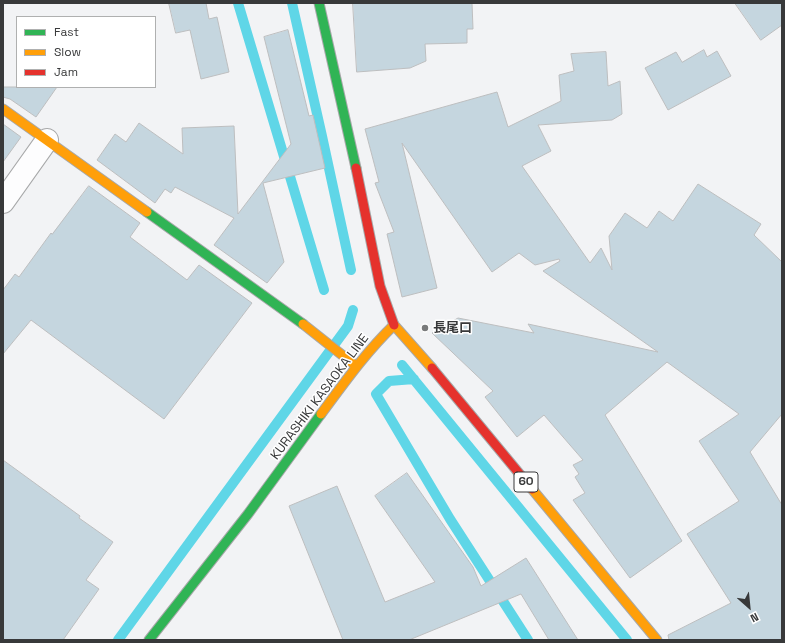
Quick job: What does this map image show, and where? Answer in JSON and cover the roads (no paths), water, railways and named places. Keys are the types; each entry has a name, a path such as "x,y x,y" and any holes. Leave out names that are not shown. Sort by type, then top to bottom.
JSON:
{"main road":[{"path":"318,3 363,198 380,286 394,325"},
{"path":"3,109 328,342 356,366"},
{"name":"KURASHIKI KASAOKA LINE","path":"149,640 248,514 356,366 375,343 394,325"},
{"name":"60","path":"394,325 436,373 657,640"}],"street":[{"path":"3,202 47,140"}],"waterway":[{"path":"238,3 324,290"},
{"path":"292,3 351,270"},
{"path":"118,640 348,326 353,310"},
{"path":"402,365 627,640"},
{"path":"414,379 389,381 376,394 450,519 528,640"}],"place":[{"name":"長尾口","path":"425,328"}]}
